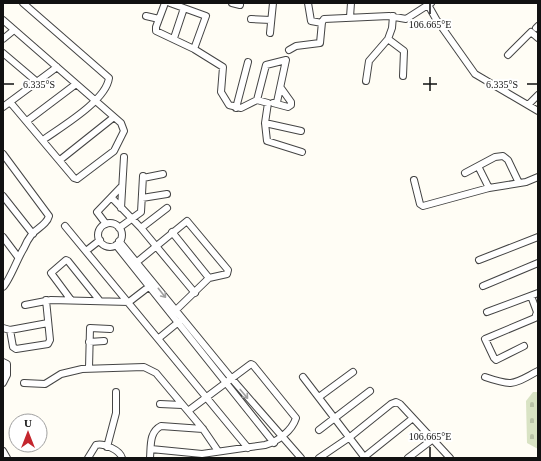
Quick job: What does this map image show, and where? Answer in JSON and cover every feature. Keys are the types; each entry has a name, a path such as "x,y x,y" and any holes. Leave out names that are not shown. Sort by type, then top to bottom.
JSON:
{"street":[{"path":"23,3 108,78 104,89 96,101 43,140"},
{"path":"165,3 156,31 174,38 194,49 223,68 222,93 228,106 241,108 257,100 268,103 277,102 288,106 291,105 291,102 281,88"},
{"path":"170,3 206,16 194,49"},
{"path":"232,3 240,5"},
{"path":"270,33 273,3"},
{"path":"308,3 311,21 322,23"},
{"path":"350,17 351,3"},
{"path":"289,50 296,46 320,43 322,23 328,18 393,16 402,20 429,4 475,74 538,111"},
{"path":"174,38 184,8"},
{"path":"146,16 159,19"},
{"path":"366,81 369,61 388,39 392,28 393,16"},
{"path":"251,19 271,20"},
{"path":"3,20 114,117 121,124 124,131 114,151 77,179 74,178 10,102"},
{"path":"3,39 14,30"},
{"path":"508,55 531,32 538,38"},
{"path":"388,39 404,51 403,76"},
{"path":"3,53 36,81"},
{"path":"257,100 266,65 286,60 277,102"},
{"path":"236,108 248,62"},
{"path":"3,107 36,81 57,67"},
{"path":"27,121 76,84"},
{"path":"528,105 538,95"},
{"path":"268,103 265,123 267,141 302,152"},
{"path":"60,160 114,117"},
{"path":"265,123 301,131"},
{"path":"3,154 49,216 45,223 33,234 18,257 4,284"},
{"path":"465,173 495,157 503,156 508,160 520,183"},
{"path":"121,208 121,187 124,157"},
{"path":"478,166 489,188"},
{"path":"119,228 141,212 143,177 163,174"},
{"path":"414,180 420,204 423,206 489,188 520,183 538,177"},
{"path":"106,224 97,213 121,187"},
{"path":"142,198 167,194"},
{"path":"3,196 33,234"},
{"path":"112,198 141,228 195,293"},
{"path":"141,228 167,208"},
{"path":"137,262 184,222 188,221 229,271 227,274 209,278 176,310"},
{"path":"106,224 114,224 119,228 121,236 118,243 106,246 100,240 98,233 100,228 106,224"},
{"path":"65,226 208,397 248,448"},
{"path":"172,232 209,278"},
{"path":"3,237 18,257"},
{"path":"479,260 538,237"},
{"path":"86,251 100,240"},
{"path":"118,243 137,262 151,285 176,310 181,321"},
{"path":"118,243 229,381 274,443"},
{"path":"71,300 52,273 66,260 100,301"},
{"path":"483,286 538,263"},
{"path":"25,305 46,300 129,302 151,285"},
{"path":"487,312 538,293"},
{"path":"524,346 496,360 485,339 535,318 537,312 531,296"},
{"path":"10,330 13,347 16,350 47,344 50,340 46,300"},
{"path":"159,338 181,321"},
{"path":"3,328 10,330 48,323"},
{"path":"89,368 90,328 110,329"},
{"path":"89,342 104,341"},
{"path":"3,362 7,364 8,369 3,383"},
{"path":"151,449 202,456 218,451 248,448 274,443 281,438 295,421 295,416 253,365 248,365 188,411"},
{"path":"24,383 45,384 61,374 89,368 144,367 156,373 203,429 218,451"},
{"path":"485,377 502,383 516,383 538,371"},
{"path":"319,397 353,372"},
{"path":"303,377 350,437 364,458 413,418"},
{"path":"229,381 301,458"},
{"path":"318,430 370,391"},
{"path":"107,447 116,413 116,392"},
{"path":"319,458 350,437 394,402 400,404 450,458"},
{"path":"160,404 182,405"},
{"path":"150,458 154,430 161,426 203,429"},
{"path":"408,458 433,439"},
{"path":"88,458 96,445 102,444 120,453 122,458"},
{"path":"3,451 6,458"}],"green space":[{"path":"533,392 538,392 538,449 527,443 526,401"}]}
